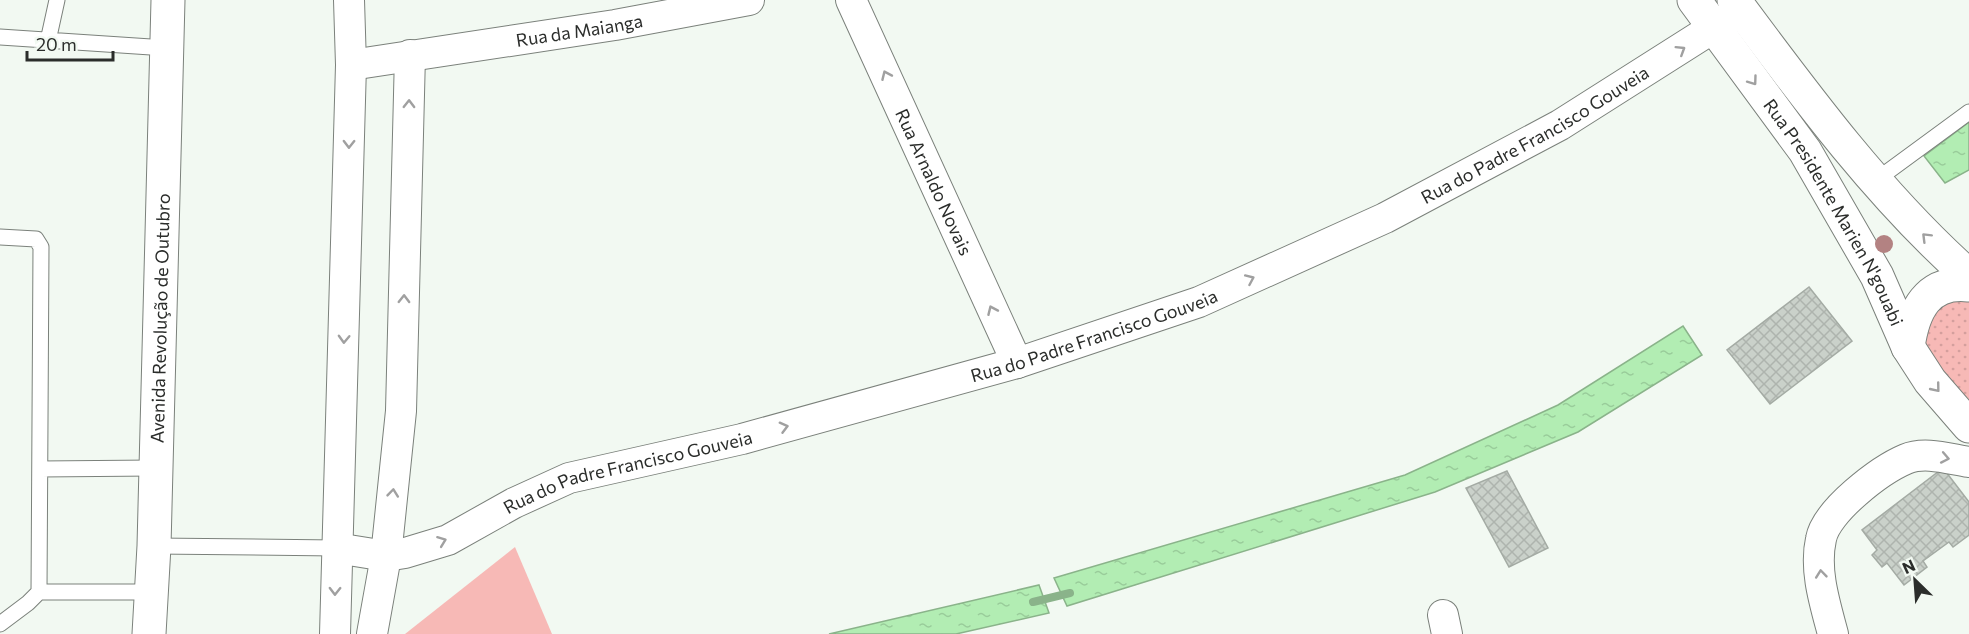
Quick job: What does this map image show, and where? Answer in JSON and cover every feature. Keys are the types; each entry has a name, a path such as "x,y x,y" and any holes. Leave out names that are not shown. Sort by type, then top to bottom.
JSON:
{"street":[{"name":"Avenida Revolução de Outubro","path":"149,634 154,546 154,468 168,0"},
{"path":"335,634 351,65 349,0"},
{"name":"Rua da Maianga","path":"410,54 613,12 749,0"},
{"name":"Rua Arnaldo Novais","path":"851,0 1017,363"},
{"name":"Rua Presidente Marien N'gouabi","path":"1694,0 1805,151 1877,276 1908,347 1930,381 1969,426"},
{"name":"Rua do Padre Francisco Gouveia","path":"336,548 386,556 448,540 514,503 569,478 742,439 1017,363 1199,302 1385,218 1560,124 1715,29 1743,3"},
{"name":"Rua Presidente Marien N'gouabi","path":"1743,3 1875,181 1925,237 1969,276"},
{"path":"351,65 410,54 401,411 386,556 372,634"},
{"path":"1908,347 1912,319 1929,295 1954,283 1969,285"},
{"path":"1833,634 1819,572 1821,537 1838,510 1858,490 1907,458 1932,455 1969,462"}],"lane":[{"path":"48,41 57,0"},
{"path":"0,37 166,48"},
{"path":"1875,181 1969,112"},
{"path":"0,237 36,239 41,247 39,592"},
{"path":"40,469 154,468"},
{"path":"154,546 336,548"},
{"path":"0,624 39,592 150,592"}],"shaded area":[{"path":"1958,297 1969,302 1969,417 1936,370 1924,344 1922,331 1923,317"},
{"path":"515,547 552,634 405,634"}],"water":[{"path":"1969,122 1969,170 1945,183 1924,156"},
{"path":"1683,326 1702,355 1578,432 1435,492 1067,606 1054,578 1405,475 1558,405"},
{"path":"1039,585 1049,613 956,634 829,634"}],"building":[{"path":"1809,287 1852,341 1770,404 1727,350"},
{"path":"1943,468 1969,502 1969,535 1953,547 1949,542 1923,561 1927,567 1904,585 1887,563 1882,567 1872,555 1877,550 1862,530"},
{"path":"1507,471 1548,548 1509,567 1466,488"}],"waterway":[{"path":"1033,602 1070,593"}]}
